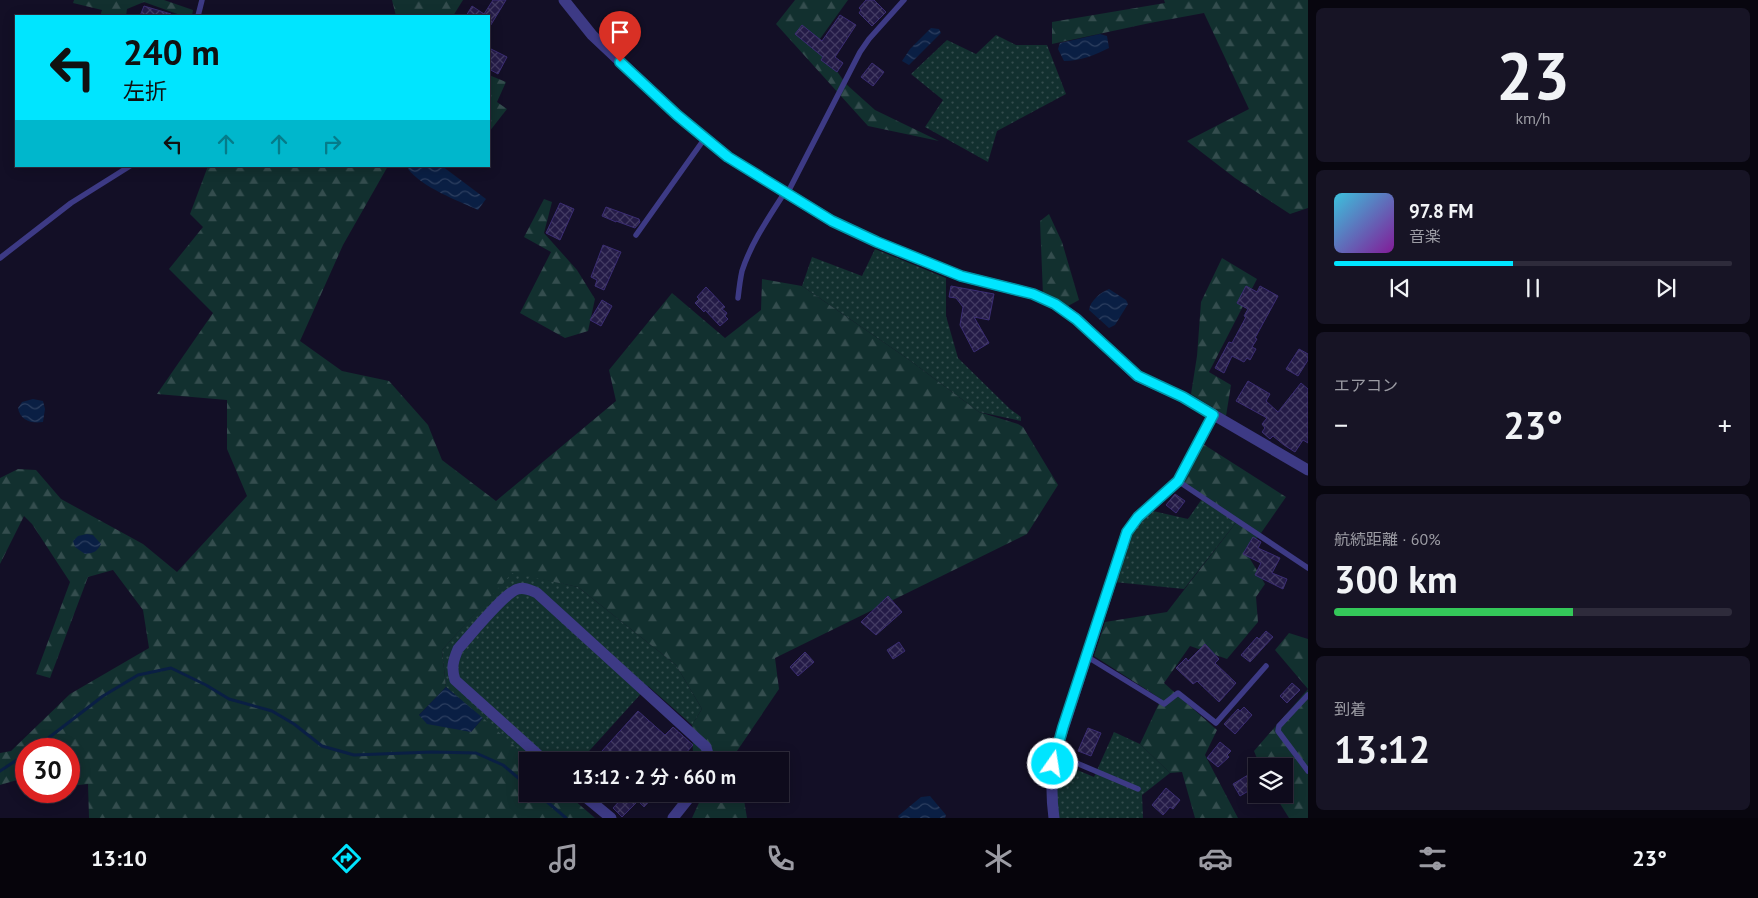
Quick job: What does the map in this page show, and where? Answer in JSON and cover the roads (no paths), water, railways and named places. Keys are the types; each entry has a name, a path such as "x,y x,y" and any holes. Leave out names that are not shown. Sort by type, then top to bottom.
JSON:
{"street":[{"path":"564,0 592,35 677,115 728,157 832,221 877,242 961,276 1033,294 1055,304 1076,319 1138,376 1183,397 1308,470"},
{"path":"1054,818 1051,774 1055,754 1127,532 1138,517 1178,481 1213,415"},
{"path":"535,752 455,680 452,670 458,649 507,596 517,589 526,588 537,593 706,747 707,752"},
{"path":"592,802 611,818"},
{"path":"673,818 686,802"}],"lane":[{"path":"198,15 202,0"},
{"path":"738,298 742,271 748,257 767,221 786,193 860,52 869,39 904,0"},
{"path":"636,235 705,138"},
{"path":"0,258 71,203 128,167"},
{"path":"1178,481 1308,568"},
{"path":"1086,656 1164,704 1178,693 1216,723 1266,666"},
{"path":"1308,695 1279,726 1278,731 1308,771"},
{"path":"1055,754 1138,789"}],"water":[{"path":"931,28 939,29 941,33 909,65 902,61 910,49"},
{"path":"1100,34 1107,36 1109,48 1087,57 1064,61 1058,49 1060,43"},
{"path":"409,167 443,167 486,199 478,210 431,188 414,176 408,169"},
{"path":"1109,289 1126,300 1128,304 1115,325 1109,328 1089,310 1091,303 1096,297"},
{"path":"33,399 43,401 45,409 43,422 27,420 19,412 18,408 22,402"},
{"path":"93,535 101,544 94,552 85,554 75,547 73,541 78,536"},
{"path":"446,687 483,718 471,732 427,724 419,715"},
{"path":"930,796 946,815 945,818 899,818 898,816 921,797"}],"waterway":[{"path":"48,738 103,696 138,675 171,668 206,685 229,699 272,711 294,724 322,746 354,755 432,752 476,753 503,765 519,778"},
{"path":"0,771 15,761"},
{"path":"547,802 566,818"}]}
